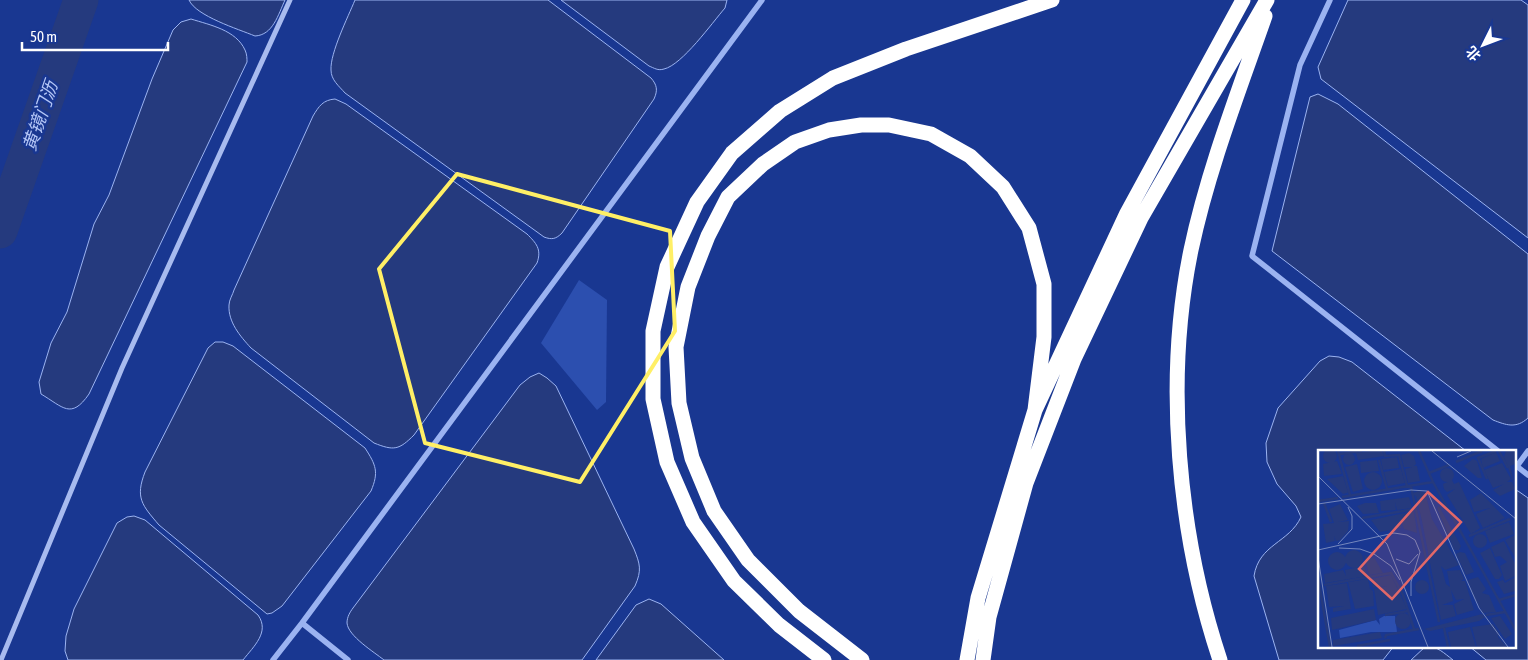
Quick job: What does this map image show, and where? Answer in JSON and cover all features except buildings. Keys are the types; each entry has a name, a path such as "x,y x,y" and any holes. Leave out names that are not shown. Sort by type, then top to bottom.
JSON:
{"highway":[{"path":"824,660 779,625 734,581 693,522 667,462 654,398 653,331 667,267 697,202 732,153 780,111 842,74 906,48 1052,0"},
{"path":"967,660 978,598 1036,410 1243,0"},
{"path":"983,660 990,617 1026,483 1074,359 1134,216 1267,0"},
{"path":"1220,660 1211,634 1187,527 1178,432 1179,338 1191,251 1216,155 1271,0"},
{"path":"862,660 799,611 748,560 714,511 692,458 680,403 676,346 688,287 708,236 728,197 763,164 795,142 829,130 862,125 889,125 931,134 970,156 1003,187 1029,228 1044,284 1044,337 1036,410"}],"street":[{"path":"1,660 122,368 290,0"}],"highlighted area":[{"path":"457,174 670,231 675,331 580,482 425,443 379,269"}],"shaded area":[{"path":"189,0 285,0 271,28 261,35 255,36 208,17 193,6"},
{"path":"355,0 548,0 651,78 655,83 655,96 562,233 552,239 547,238 345,93 336,83 332,77 331,70 333,54"},
{"path":"561,0 727,0 725,8 688,52 671,66 660,70 649,66"},
{"path":"1348,0 1521,0 1528,5 1528,238 1321,79 1318,67"},
{"path":"191,19 229,33 241,43 247,55 247,62 89,394 77,407 66,409 41,394 39,382 51,343 67,312 94,224 109,195 152,79 173,30 181,22"},
{"path":"1318,94 1338,104 1528,254 1528,418 1524,421 1511,425 1493,420 1272,251 1310,97"},
{"path":"335,99 346,104 527,234 535,243 539,254 537,263 414,435 396,448 374,443 251,348 243,339 230,317 229,303 234,290 313,116 322,104"},
{"path":"579,280 607,300 606,402 597,410 541,343"},
{"path":"215,342 223,342 233,346 365,448 372,459 375,469 376,474 371,491 282,606 272,613 267,614 159,525 142,501 141,488 145,472 208,348"},
{"path":"1329,356 1339,357 1352,362 1465,450 1318,450 1318,648 1392,648 1383,660 1279,660 1254,576 1257,565 1262,557 1296,526 1301,517 1296,506 1277,484 1267,462 1266,443 1278,408 1320,361"},
{"path":"539,373 556,386 634,549 639,567 639,576 635,586 582,660 384,660 362,643 348,628 347,623 350,613 520,385"},
{"path":"1516,490 1528,498 1528,660 1486,660 1471,648 1516,648"},
{"path":"134,516 145,520 258,615 262,627 259,639 243,660 68,660 65,651 66,636 74,609 117,523 127,517"},
{"path":"649,599 661,604 724,660 596,660 636,605"},
{"path":"1424,648 1435,648 1453,660 1411,660"}],"waterway":[{"name":"黄镜门沥","path":"0,231 81,0"},
{"path":"273,660 762,0"},
{"path":"1330,0 1300,65 1252,256 1497,450"},
{"path":"1517,466 1528,451"},
{"path":"1516,466 1528,475"},
{"path":"302,623 348,660"}]}
